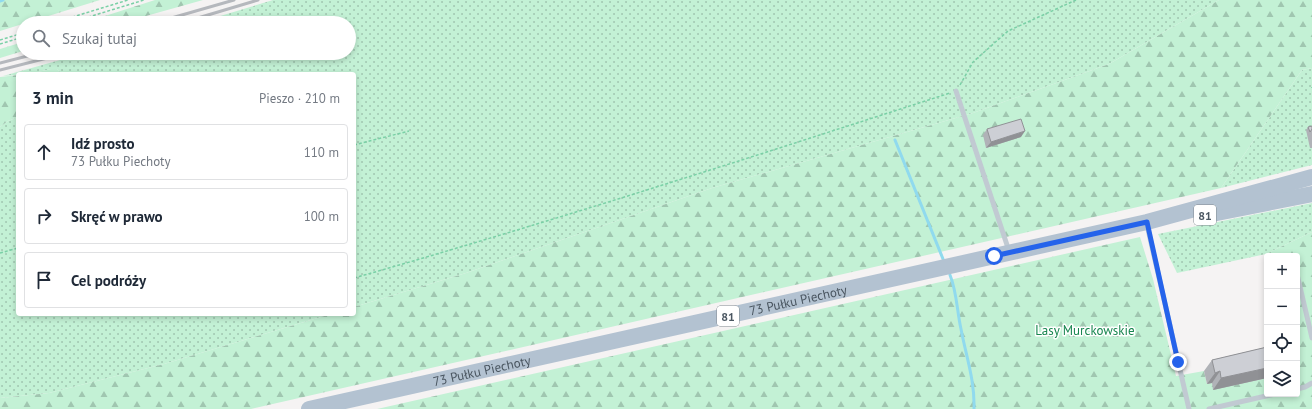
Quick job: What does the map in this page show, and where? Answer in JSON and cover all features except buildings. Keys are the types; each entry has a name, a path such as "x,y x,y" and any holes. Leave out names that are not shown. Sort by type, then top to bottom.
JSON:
{"main road":[{"name":"73 Pułku Piechoty","path":"309,409 1147,222 1312,177"},
{"name":"73 Pułku Piechoty","path":"1147,222 1210,214 1312,194"}],"lane":[{"path":"956,91 1010,253"},
{"path":"1147,222 1189,409"},
{"path":"1300,287 1312,338"},
{"path":"1300,388 1312,383"},
{"path":"1209,409 1264,396"}],"path":[{"path":"76,16 128,0"},
{"path":"92,16 144,0"},
{"path":"356,277 438,254 719,168 956,91 973,62 1008,31 1076,0"},
{"path":"0,40 16,34"},
{"path":"0,44 16,39"},
{"path":"356,144 409,131"},
{"path":"0,252 16,248"}],"green space":[{"path":"0,0 100,0 48,16 16,16 16,26 0,31"},
{"path":"155,0 203,0 146,16 105,16"},
{"path":"273,0 1219,0 1109,64 973,113 712,188 466,273 356,306 356,72 61,72 57,69 51,69 38,72 17,72 60,60 356,60 356,16 220,16"},
{"path":"1219,0 1312,0 1312,68 1302,70 1221,188 251,409 0,409 0,398 49,393 164,364 324,316 356,316 356,306 466,273 712,188 973,113 1109,64"},
{"path":"16,44 16,53 0,58 0,49"},
{"path":"1312,68 1312,165 1221,188 1302,70"},
{"path":"57,69 61,72 38,72"},
{"path":"16,72 16,75 3,76"},
{"path":"16,75 16,118 8,121 0,127 0,77"},
{"path":"16,118 16,316 324,316 164,364 49,393 0,398 0,127 8,121"},
{"path":"1312,203 1312,232 1268,253 1264,253 1264,254 1177,273 1158,234"},
{"name":"Lasy Murckowskie","path":"1312,232 1312,409 377,409 1140,237 1153,279 1176,376 1204,371 1207,384 1212,383 1214,389 1264,379 1264,397 1300,397 1300,253 1268,253"}],"waterway":[{"path":"895,140 943,259"},
{"path":"950,275 954,288 972,379 974,409"}],"railway":[{"path":"178,16 234,0"},
{"path":"204,16 258,0"},
{"path":"0,63 16,59"},
{"path":"0,70 39,60"}],"route":[{"path":"994,256 1147,222 1178,362"}]}
